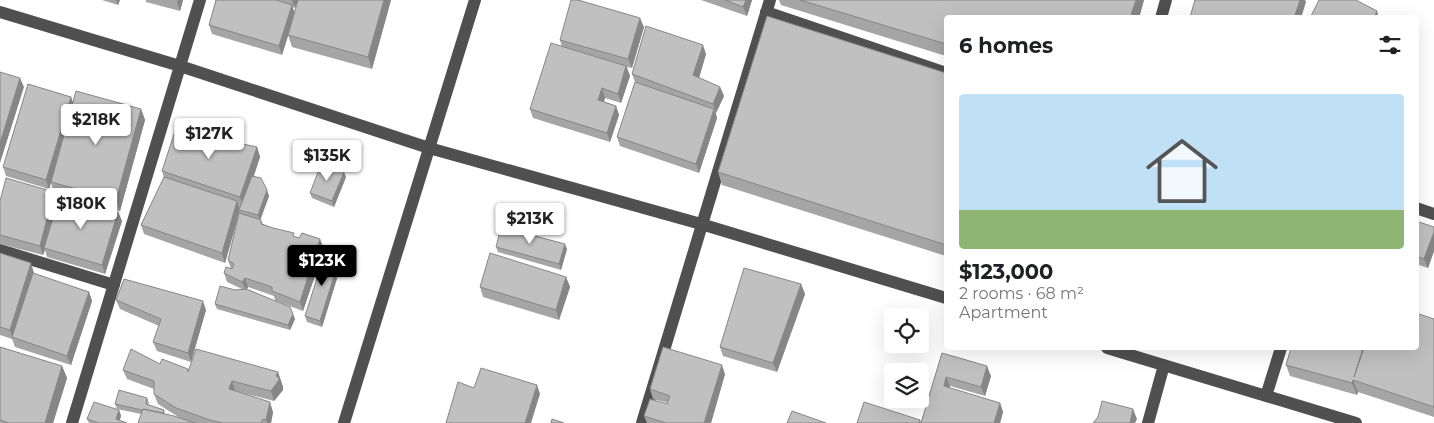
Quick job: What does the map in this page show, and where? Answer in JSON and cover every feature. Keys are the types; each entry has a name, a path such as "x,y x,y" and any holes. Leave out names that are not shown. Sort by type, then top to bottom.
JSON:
{"street":[{"path":"72,423 200,0"},
{"path":"344,423 475,0"},
{"path":"1162,15 1166,0"},
{"path":"642,423 768,6 944,72"},
{"path":"0,12 180,66 429,148 701,224 944,297"},
{"path":"1419,209 1434,214"},
{"path":"0,250 114,285"},
{"path":"1114,350 1356,423"},
{"path":"1266,396 1280,350"},
{"path":"1148,423 1164,365"}],"building":[{"path":"216,0 276,0 292,5 279,46 209,25"},
{"path":"298,0 384,0 368,57 288,35"},
{"path":"571,0 578,0 640,18 628,59 560,40"},
{"path":"725,0 746,0 743,7"},
{"path":"800,0 1136,0 1131,15 944,15 944,43"},
{"path":"1195,0 1300,0 1295,15 1191,15"},
{"path":"1319,0 1356,0 1377,11 1375,15 1312,15"},
{"path":"767,16 944,72 944,244 718,172"},
{"path":"646,26 703,45 693,75 720,87 713,104 632,74"},
{"path":"551,43 626,66 618,94 602,88 598,100 616,106 607,133 530,109"},
{"path":"0,72 20,78 0,143"},
{"path":"635,82 714,109 696,164 617,137"},
{"path":"28,84 71,97 46,180 3,167"},
{"path":"76,91 141,109 116,200 51,182"},
{"path":"178,122 220,137 218,144 236,148 238,143 257,147 240,197 162,171"},
{"path":"322,162 344,172 332,201 310,193"},
{"path":"252,176 261,178 267,190 258,215 239,210"},
{"path":"164,177 237,201 222,253 141,225"},
{"path":"6,178 54,192 40,246 0,235 0,201"},
{"path":"60,194 118,212 102,265 44,248"},
{"path":"239,213 261,220 261,224 294,233 293,236 299,238 302,233 320,239 300,302 272,291 272,287 245,278 242,282 224,273 226,267 232,269 234,264 228,260"},
{"path":"1419,222 1434,227 1424,259 1419,257"},
{"path":"501,227 565,244 559,264 496,247"},
{"path":"0,253 31,263 10,330 0,327"},
{"path":"325,253 340,257 320,321 305,316"},
{"path":"490,253 566,277 556,310 480,287"},
{"path":"744,268 801,284 773,363 720,347"},
{"path":"33,273 89,292 67,356 12,337"},
{"path":"124,279 203,301 188,353 153,342 161,319 116,300"},
{"path":"220,286 235,290 246,289 290,307 293,314 288,325 215,304"},
{"path":"1419,314 1434,319 1434,407 1353,380 1352,383 1286,365 1290,350 1362,350 1354,377 1363,350 1419,350"},
{"path":"0,347 62,366 45,423 9,423 0,420"},
{"path":"663,347 722,365 704,423 666,423 644,416 650,399 667,404 670,396 650,389"},
{"path":"131,349 160,364 162,359 188,369 188,372 196,349 278,372 276,376 279,380 271,391 232,381 229,389 270,402 266,420 263,419 261,423 223,423 176,408 154,394 154,381 123,370"},
{"path":"942,353 987,366 981,387 946,377 944,386 1000,403 994,423 921,423 926,408 929,408 929,396"},
{"path":"481,368 537,385 525,423 446,423 458,382 474,388"},
{"path":"119,390 147,398 146,404 164,410 163,413 115,404"},
{"path":"1102,401 1133,409 1130,423 1093,423 1098,417"},
{"path":"94,402 119,410 116,419 127,423 99,423 87,419"},
{"path":"864,402 920,420 919,423 857,423"},
{"path":"143,409 174,416 195,423 138,423"},
{"path":"792,411 826,423 787,423"},
{"path":"552,419 564,423 551,423"}]}
